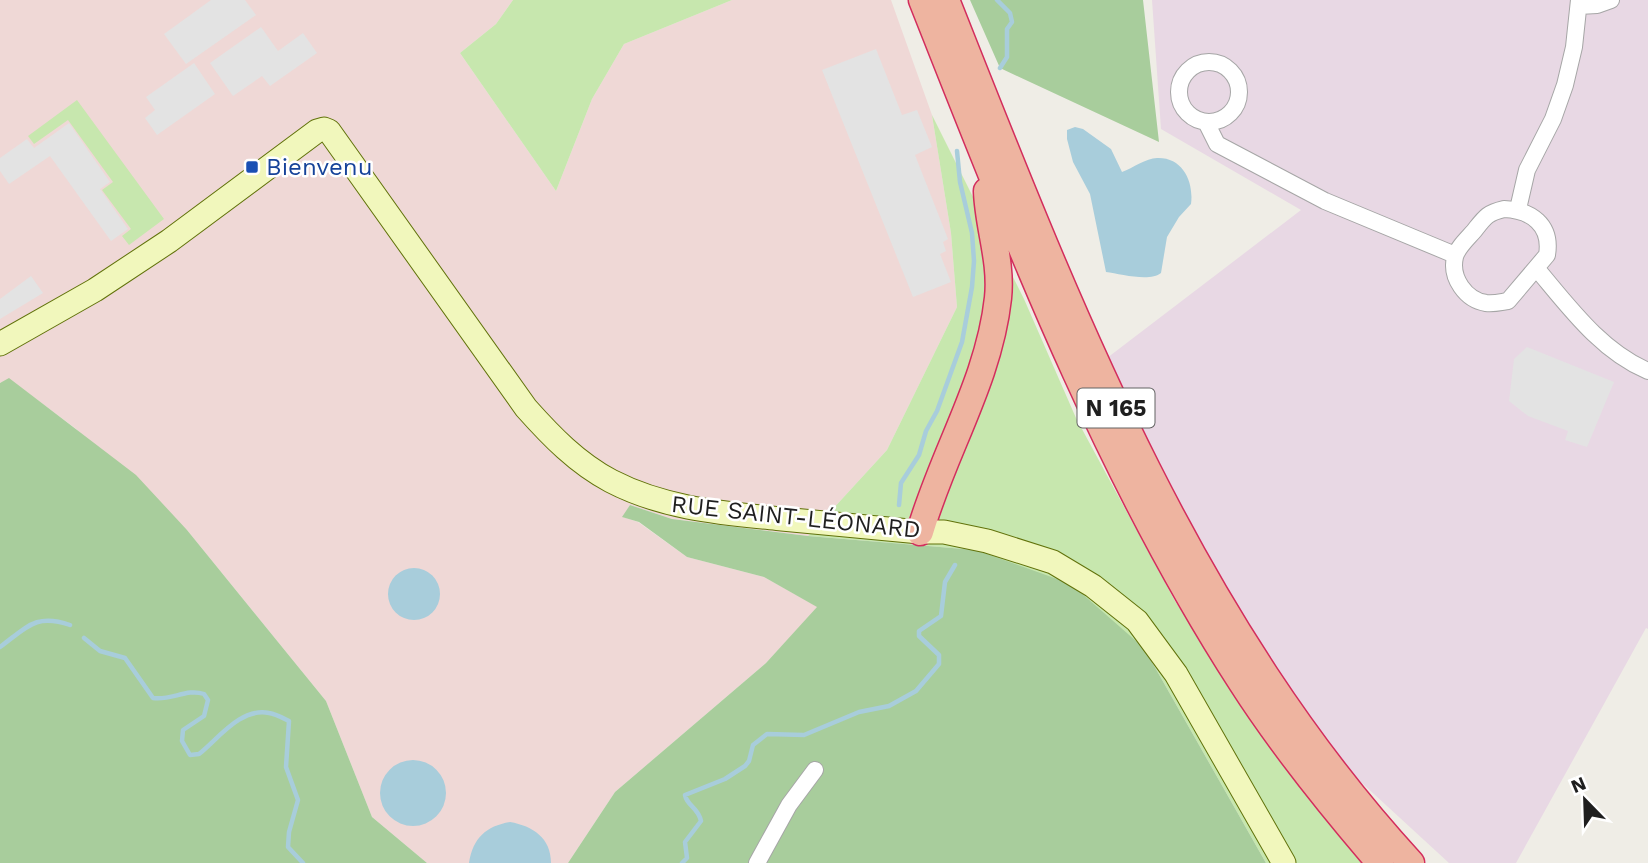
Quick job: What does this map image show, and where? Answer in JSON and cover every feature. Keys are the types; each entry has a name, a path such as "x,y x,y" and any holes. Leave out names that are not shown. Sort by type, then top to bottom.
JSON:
{"highway":[{"name":"N 165","path":"922,0 987,164 1076,374 1165,552 1207,627 1269,724 1328,802 1380,863"},
{"name":"N 165","path":"946,0 1074,316 1158,493 1268,681 1344,786 1411,863"},
{"path":"920,532 929,501 984,367 993,331 998,294 987,164"}],"main road":[{"name":"RUE SAINT-LÉONARD","path":"0,344 115,277 169,241 317,131 329,131 526,408 551,437 580,461 611,481 658,501 703,511 944,532 987,541 1053,562 1093,586 1137,621 1176,674 1284,863"}],"street":[{"path":"1517,209 1527,170 1553,118 1565,85 1574,47 1579,3 1597,5 1611,0"},
{"path":"1206,122 1217,144 1325,201 1455,254"},
{"path":"1517,209 1532,215 1540,222 1549,245 1547,254 1537,270 1508,301 1477,301 1463,289 1454,266 1455,254 1489,212 1517,209"},
{"path":"1537,270 1588,328 1614,351 1648,371"},
{"path":"757,863 789,805 815,770"}],"shaded area":[{"path":"0,0 513,0 496,24 460,53 556,191 592,99 624,44 732,0 891,0 932,115 951,233 957,307 887,450 808,536 672,519 630,505 623,517 638,522 687,557 764,577 818,607 766,663 615,792 568,863 427,863 372,817 326,701 187,530 75,428 9,379 0,383"},
{"path":"211,0 245,0 256,15 186,64 164,34"},
{"path":"1152,0 1648,0 1648,629 1646,628 1516,863 1449,863 1350,772 1262,649 1177,503 1107,358 1301,210 1161,129"},
{"path":"261,27 278,51 303,33 317,53 270,86 262,76 233,96 210,63"},
{"path":"876,49 902,115 917,110 932,147 915,155 948,239 943,242 946,251 940,254 951,282 913,297 822,70"},
{"path":"194,63 215,94 157,135 145,118 155,110 146,97"},
{"path":"69,123 110,182 100,189 128,229 111,241 50,156 9,184 0,171 0,158 27,139 34,148"},
{"path":"31,276 43,293 0,319 0,299"},
{"path":"1527,347 1614,382 1587,447 1565,440 1568,431 1528,416 1509,401 1514,359"}],"green space":[{"path":"513,0 732,0 624,44 592,99 556,191 460,53 496,24"},
{"path":"970,0 1143,0 1159,142 1000,68"},
{"path":"77,100 164,219 129,245 122,236 131,229 102,190 113,182 68,120 34,144 28,136"},
{"path":"932,115 1024,299 1076,418 1175,601 1280,762 1365,863 1266,863 1144,648 976,550 808,536 887,450 957,307 951,233"},
{"path":"9,378 136,475 187,530 326,701 372,817 427,863 0,863 0,383"},
{"path":"630,505 672,519 808,536 976,550 1071,584 1144,648 1266,863 568,863 615,792 766,663 817,607 764,577 687,557 639,522 622,517"}],"water":[{"path":"1075,127 1083,129 1111,149 1122,172 1157,158 1174,162 1185,172 1191,187 1191,204 1167,237 1161,273 1156,276 1127,276 1106,272 1090,194 1073,162 1067,139 1067,130"},
{"path":"414,568 424,570 432,576 438,584 438,604 432,612 424,618 414,620 404,618 396,612 390,604 388,594 390,584 396,576 404,570"},
{"path":"413,760 426,763 436,770 443,780 446,793 443,806 436,816 426,823 413,826 400,823 390,816 383,806 380,793 383,780 390,770 400,763"},
{"path":"510,822 533,830 544,840 551,863 469,863 477,840 482,835 494,827"}],"waterway":[{"path":"997,0 1010,13 1012,22 1007,29 1007,57 1000,68"},
{"path":"899,505 901,483 919,455 962,342 972,287 972,233 960,182 957,151"},
{"path":"682,863 687,858 685,842 701,821 685,795 725,779 745,766 753,745 767,734 804,735 859,712 889,706 916,691 939,664 939,655 919,636 919,631 941,616 945,582 955,565"},
{"path":"0,647 25,628 40,621 70,625"},
{"path":"84,638 100,651 125,658 153,698 204,694 208,700 204,716 183,730 182,741 190,755 199,754 231,726 249,715 269,713 289,721 286,767 298,800 289,832 288,847 303,863"}],"place":[{"name":"Bienvenu","path":"252,167"}]}
